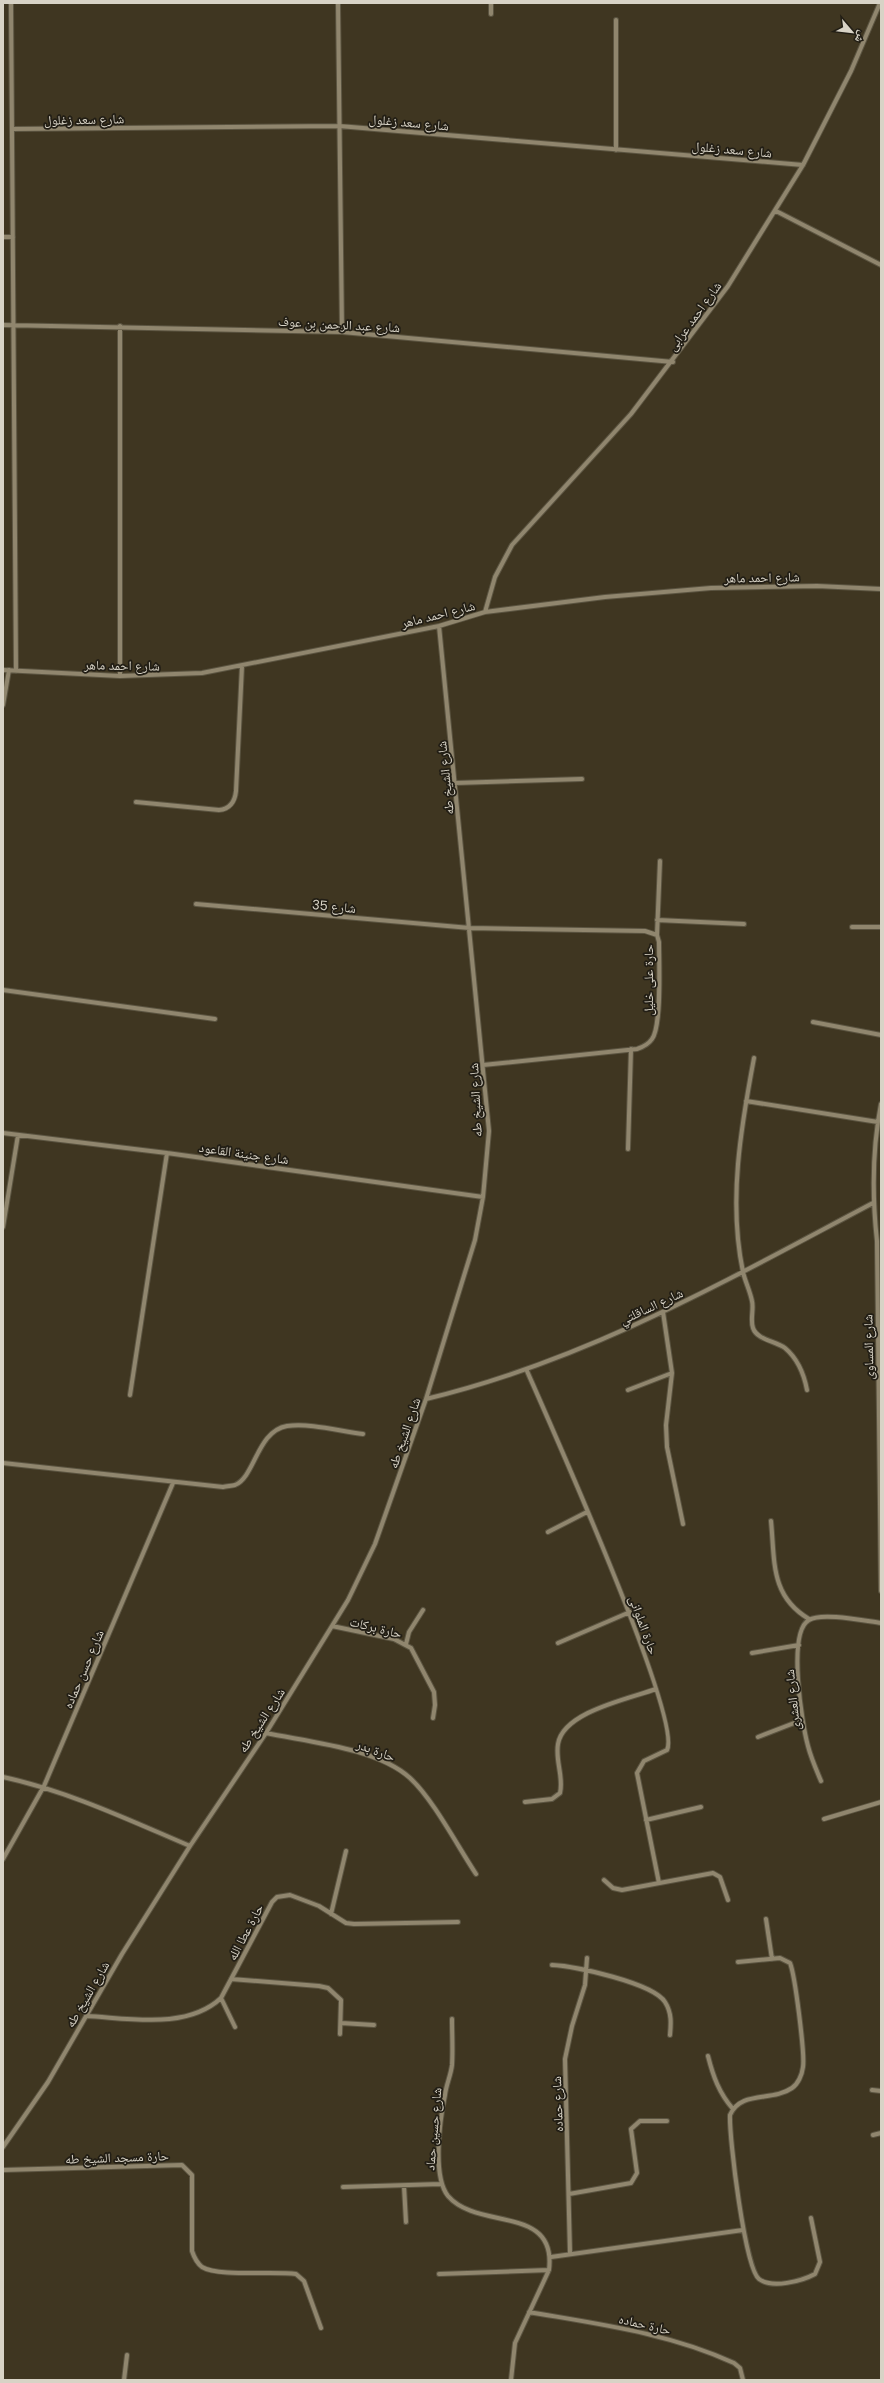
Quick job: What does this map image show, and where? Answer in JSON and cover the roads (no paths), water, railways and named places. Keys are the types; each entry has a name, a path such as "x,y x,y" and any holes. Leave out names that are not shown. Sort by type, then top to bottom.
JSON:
{"street":[{"path":"11,3 16,671"},
{"path":"338,3 342,332"},
{"path":"491,3 491,14"},
{"name":"شارع احمد عرابى","path":"486,612 495,577 512,545 632,414 673,362 728,286 776,212 803,165 851,71 880,3"},
{"path":"616,20 616,150"},
{"name":"شارع سعد زغلول","path":"12,129 339,126 803,165"},
{"path":"776,212 881,265"},
{"path":"3,237 13,237"},
{"name":"شارع عبد الرحمن بن عوف","path":"3,324 342,332 673,362"},
{"path":"120,326 120,676"},
{"name":"شارع احمد ماهر","path":"3,670 120,676 174,675 242,666 439,626 486,612 605,597 711,588 817,586 881,589"},
{"name":"شارع الشيخ طه","path":"3,2147 48,2082 122,1954 190,1846 266,1733 348,1600 374,1544 426,1399 475,1240 483,1197 489,1131 439,626"},
{"path":"136,802 219,810 225,809 231,805 235,798 236,791 242,666"},
{"path":"3,705 9,670"},
{"path":"455,783 582,779"},
{"path":"656,935 660,861"},
{"name":"شارع 35","path":"196,904 470,928"},
{"path":"657,920 744,924"},
{"path":"852,927 881,927"},
{"name":"حارة على خليل","path":"470,928 645,931 656,935 659,942 656,1032 645,1046 631,1049 483,1065"},
{"path":"3,990 215,1019"},
{"path":"813,1022 881,1035"},
{"path":"628,1149 631,1049"},
{"path":"754,1058 739,1141 736,1185 738,1228 743,1271 753,1302 752,1326 755,1333 784,1348 793,1356 805,1378 807,1390"},
{"path":"746,1101 878,1122"},
{"name":"شارع المساوى","path":"881,1104 873,1162 873,1202 879,1280 881,1591"},
{"name":"شارع جنينة القاعود","path":"3,1134 167,1153 483,1197"},
{"path":"3,1227 18,1135"},
{"path":"130,1395 167,1153"},
{"name":"شارع الساقلتي","path":"426,1399 477,1387 527,1371 663,1312 873,1202"},
{"path":"663,1312 672,1373 666,1425 667,1447 683,1524"},
{"name":"حارة الملوانى","path":"527,1371 630,1612 656,1689 670,1745 667,1750 644,1761 637,1773 659,1883"},
{"path":"628,1390 672,1373"},
{"path":"3,1464 223,1487 236,1484 246,1474 271,1434 285,1426 301,1426 363,1434"},
{"name":"شارع حسن حماده","path":"3,1859 44,1786 173,1482"},
{"path":"548,1532 587,1512"},
{"path":"771,1521 776,1579 781,1592 797,1612 809,1619 830,1618 881,1623"},
{"path":"406,1644 409,1632 423,1610"},
{"path":"558,1643 630,1612"},
{"name":"شارع العشرى","path":"809,1619 802,1627 798,1646 797,1680 802,1720 808,1748 821,1781"},
{"name":"حارة بركات","path":"332,1626 406,1644 415,1653 434,1692 435,1705 433,1718"},
{"path":"752,1653 798,1646"},
{"path":"525,1802 552,1799 560,1793 561,1783 557,1753 558,1743 561,1734 571,1723 583,1715 656,1689"},
{"path":"758,1737 802,1720"},
{"name":"حارة بدر","path":"266,1733 364,1754 396,1768 422,1791 476,1874"},
{"path":"3,1776 44,1786 190,1846"},
{"path":"824,1819 881,1802"},
{"path":"646,1820 701,1807"},
{"path":"331,1914 346,1851"},
{"path":"604,1880 613,1888 622,1890 713,1873 720,1877 728,1900"},
{"name":"حارة عطا الله","path":"86,2016 183,2018 210,2008 221,1998 277,1897 290,1895 319,1906 346,1923 458,1922"},
{"path":"766,1919 772,1959"},
{"name":"شارع حماده","path":"570,2253 566,2059 568,2043 585,1985 587,1958"},
{"path":"738,1962 772,1959 785,1960 792,1968 803,2067 800,2079 793,2087 783,2094 744,2100 733,2109 730,2122 743,2230 755,2275 764,2283 771,2285 808,2277 815,2274 819,2268 820,2262 811,2218"},
{"path":"552,1965 587,1971 653,1990 665,2002 667,2007 671,2018 670,2035"},
{"path":"231,1979 328,1988 342,2000 340,2034"},
{"path":"221,1998 235,2027"},
{"name":"شارع حسين حماد","path":"452,2019 452,2066 444,2097 438,2162 441,2184 455,2203 465,2209 529,2226 539,2233 547,2244 550,2257 549,2270 515,2343 511,2380"},
{"path":"341,2024 374,2025"},
{"path":"708,2056 720,2092 733,2109"},
{"path":"872,2090 881,2091"},
{"path":"569,2194 631,2183 637,2173 631,2129 640,2121 667,2120"},
{"path":"873,2135 881,2133"},
{"name":"حارة مسجد الشيخ طه","path":"3,2170 182,2165 192,2175 192,2251 196,2260 202,2266 214,2271 296,2274 304,2281 321,2328"},
{"path":"343,2187 441,2184"},
{"path":"404,2186 406,2222"},
{"path":"550,2257 743,2230"},
{"path":"439,2274 549,2270"},
{"name":"حارة حماده","path":"529,2312 625,2328 686,2344 734,2362 740,2368 743,2380"},
{"path":"124,2380 127,2355"}]}
